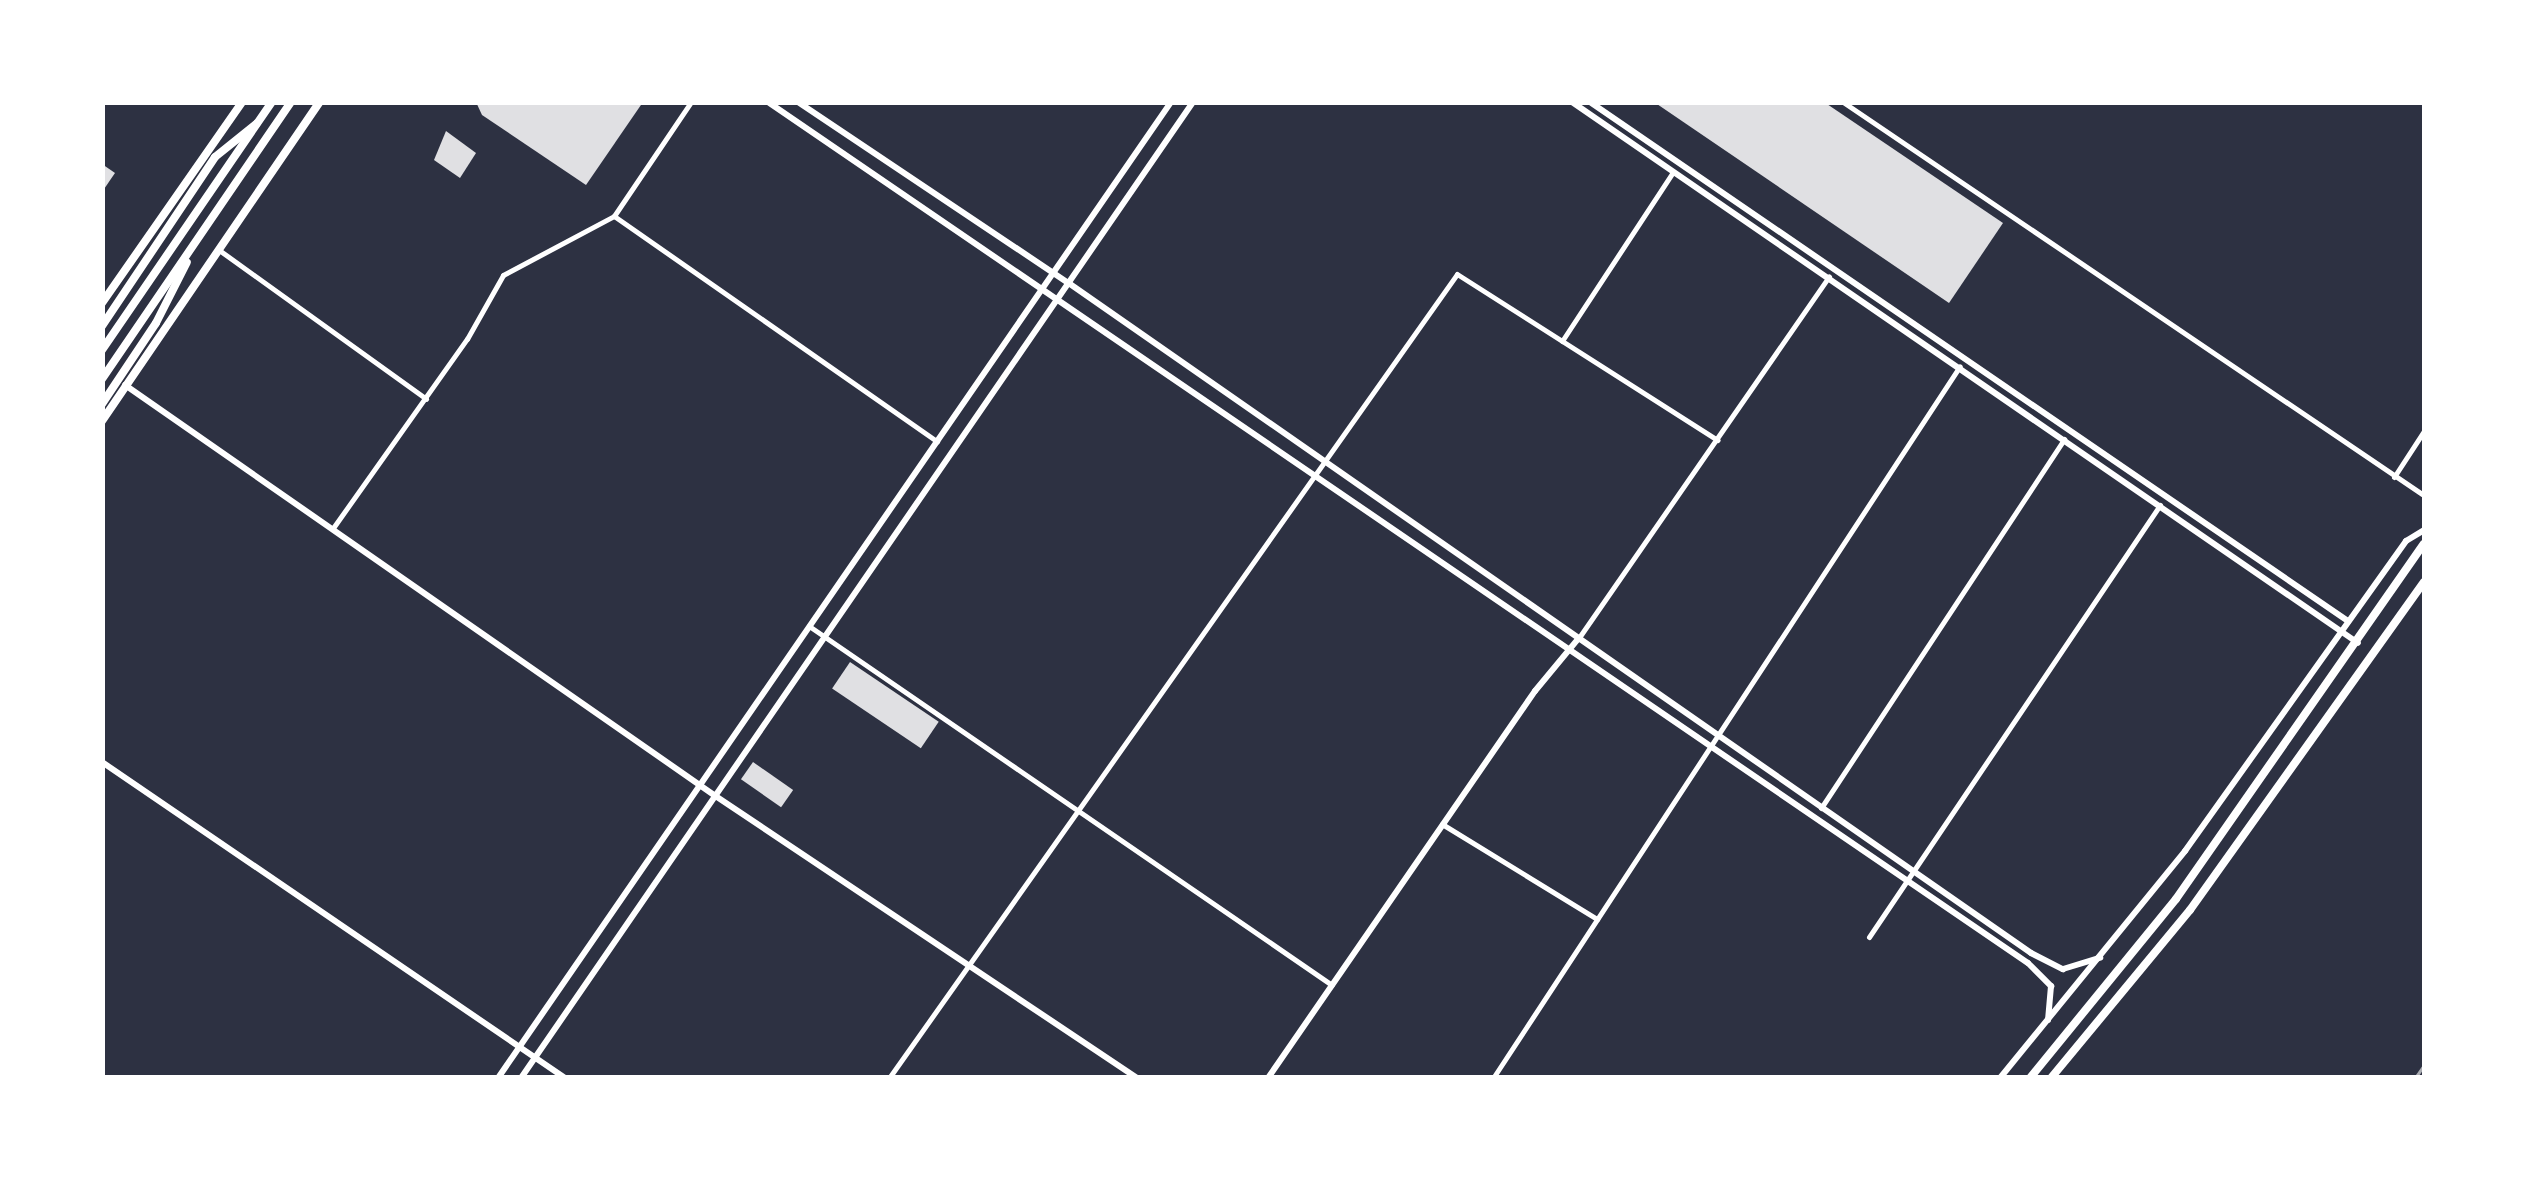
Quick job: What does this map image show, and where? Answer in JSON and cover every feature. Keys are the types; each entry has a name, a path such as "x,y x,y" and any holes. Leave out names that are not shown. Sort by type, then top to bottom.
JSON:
{"main road":[{"path":"102,303 242,102"},
{"path":"102,350 272,102"},
{"path":"102,378 291,102"},
{"path":"102,421 320,102"},
{"path":"102,326 214,157 260,121"},
{"path":"102,404 156,324 199,238"},
{"path":"2030,1078 2176,899 2359,643 2424,544"},
{"path":"2050,1078 2190,910 2424,582"}],"street":[{"path":"333,528 426,399 503,275 614,216 692,102"},
{"path":"768,102 2028,963 2051,986 2048,1020"},
{"path":"798,102 1070,284 1323,465 1720,736 1916,876 2063,969 2100,958"},
{"path":"498,1078 1171,102"},
{"path":"521,1078 1193,102"},
{"path":"1572,102 2359,643"},
{"path":"1590,102 2348,621"},
{"path":"1843,102 2424,494"},
{"path":"1562,341 1674,171"},
{"path":"614,216 937,441"},
{"path":"219,250 426,399"},
{"path":"889,1078 1457,274 1718,440"},
{"path":"1268,1078 1442,824 1565,650 1578,638 1829,277"},
{"path":"1493,1078 1960,366"},
{"path":"125,385 702,782 714,795 1137,1078"},
{"path":"2394,477 2424,432"},
{"path":"1821,808 2064,438"},
{"path":"1869,937 1916,876 2160,505"},
{"path":"2000,1078 2100,958 2406,541 2424,530"},
{"path":"809,626 1332,985"},
{"path":"102,762 565,1078"},
{"path":"1442,824 1597,919"}],"building":[{"path":"476,102 643,102 586,185 482,115"},
{"path":"1654,102 1824,102 2003,223 1949,303"},
{"path":"446,131 476,153 460,178 434,160"},
{"path":"102,164 115,173 102,192"},
{"path":"850,662 939,722 921,748 832,689"},
{"path":"753,762 793,790 781,807 741,779"}],"railway":[{"path":"2415,1078 2424,1065"}]}
